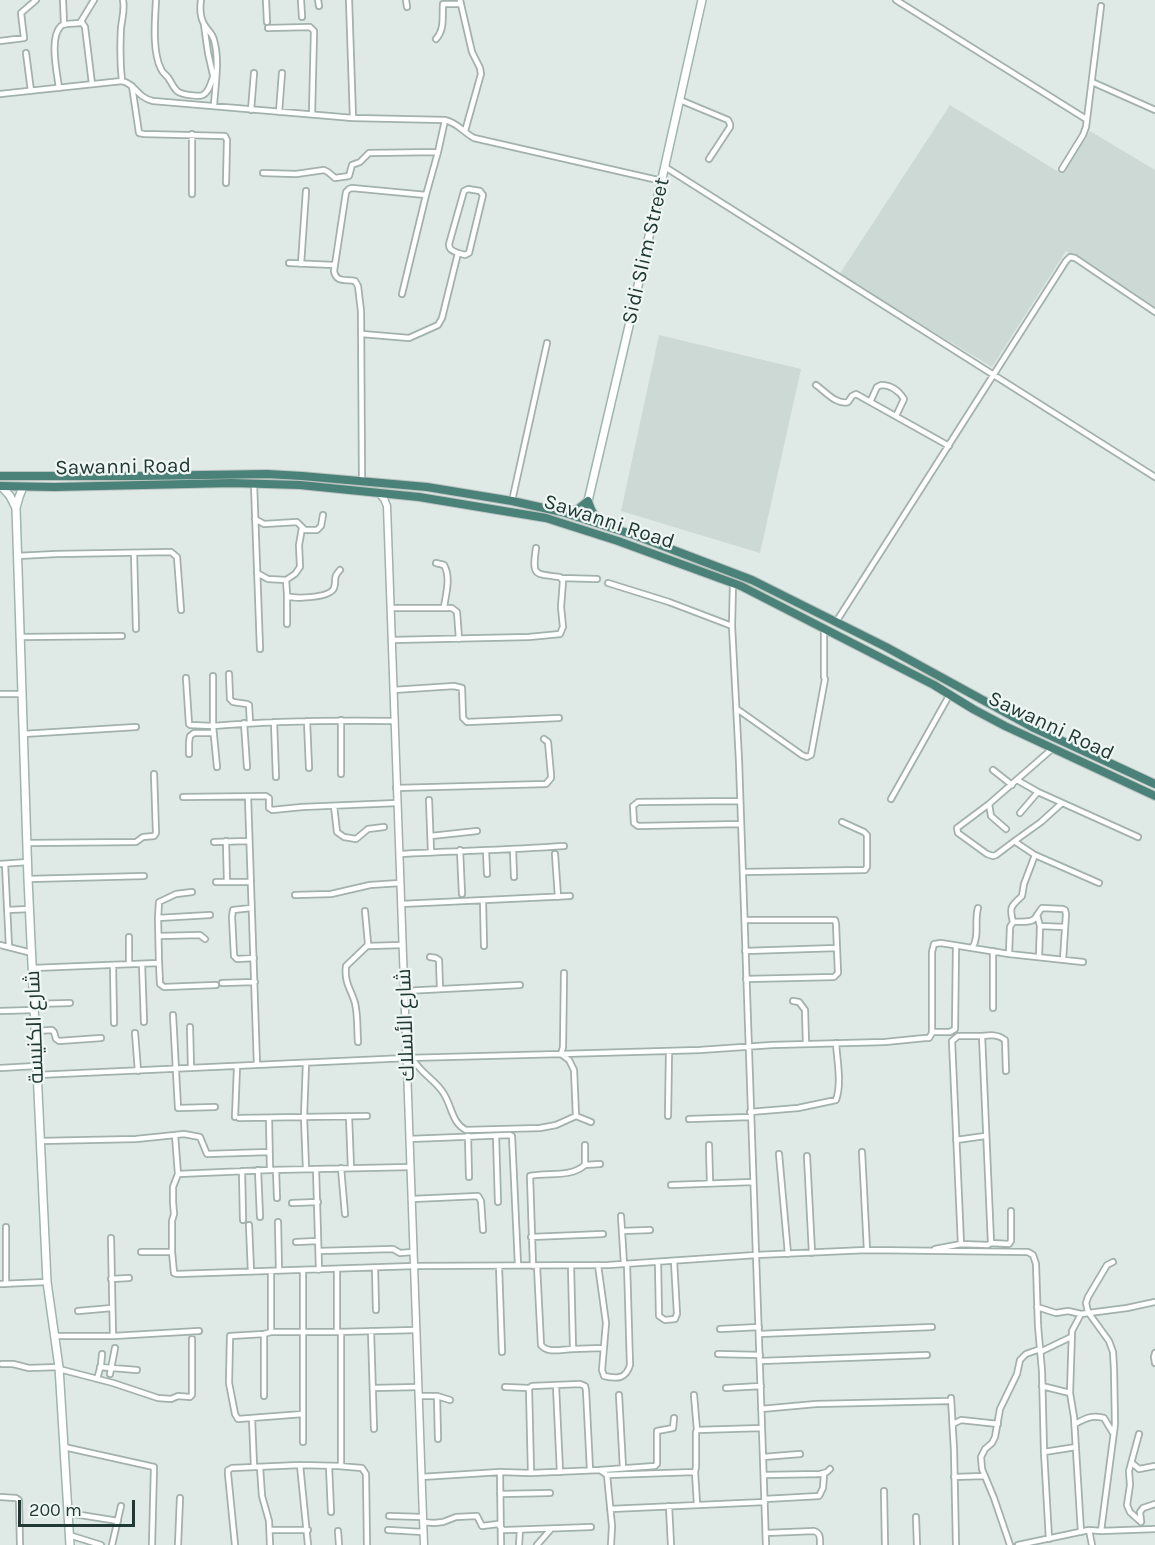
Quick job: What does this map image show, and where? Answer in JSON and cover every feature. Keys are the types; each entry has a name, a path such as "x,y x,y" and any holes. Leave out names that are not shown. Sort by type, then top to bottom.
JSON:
{"highway":[{"name":"Sawanni Road","path":"0,476 267,474 427,487 562,512 612,527 744,576 935,673 1032,727 1155,784"},
{"name":"Sawanni Road","path":"0,486 24,488 192,484 300,485 395,494 546,518 627,544 733,583 912,673 973,709 1052,749 1155,796"},
{"path":"562,512 578,510 588,501 595,517 612,527"},
{"path":"759,595 763,593 765,586"},
{"path":"777,605 777,600 785,597"}],"main road":[{"name":"Sidi Slim Street","path":"588,501 702,0"},
{"path":"0,486 10,496 16,508"},
{"name":"شارع الكنيسة","path":"24,488 16,508 36,1066 46,1282 59,1368 70,1545"}],"street":[{"path":"0,41 24,38 21,13 36,0"},
{"path":"63,0 64,24"},
{"path":"58,88 54,43 60,27 81,21 94,0"},
{"path":"122,81 120,55 121,27 125,8 123,0"},
{"path":"156,0 156,50 161,71 169,78 176,91 200,96 208,90 217,56 214,39 204,24 201,0"},
{"path":"266,0 267,22"},
{"path":"300,0 302,17"},
{"path":"349,0 353,117"},
{"path":"406,0 407,7"},
{"path":"896,0 1086,119"},
{"path":"436,39 441,34 443,4 461,2 472,52 481,74 465,131"},
{"path":"1062,169 1083,135 1101,6"},
{"path":"81,21 86,27 92,84"},
{"path":"268,28 310,27 314,31 312,114"},
{"path":"26,53 31,91"},
{"path":"279,112 282,72"},
{"path":"214,73 214,106"},
{"path":"251,110 254,74"},
{"path":"0,94 122,81 129,83 145,99 279,112 445,120 458,124 474,138 662,182"},
{"path":"1092,82 1155,110"},
{"path":"132,86 139,133 225,136 226,183"},
{"path":"680,100 730,122 730,127 709,159"},
{"path":"402,294 445,120"},
{"path":"192,134 192,194"},
{"path":"263,173 296,174 324,170 335,178 347,177 352,165 360,162 369,153 438,152"},
{"path":"665,167 1155,477"},
{"path":"362,481 362,334 358,286 355,281 341,280 336,277 334,265 347,190 352,188 426,195"},
{"path":"468,189 480,191 483,195 469,253 465,255 459,253 451,250 449,244 464,191 468,189"},
{"path":"301,264 306,191"},
{"path":"362,334 409,338 438,325 442,318 459,253"},
{"path":"836,622 1064,263 1070,257 1075,258 1155,312"},
{"path":"289,263 334,265"},
{"path":"512,501 547,343"},
{"path":"816,385 842,403 848,402 856,394 949,446"},
{"path":"870,402 877,387 880,385 892,387 904,399 896,416"},
{"path":"254,484 260,649"},
{"path":"378,493 387,506 395,494"},
{"name":"شارع الأسلاك","path":"387,506 404,991 410,1058 413,1252 424,1545"},
{"path":"255,519 264,524 298,522 304,530 317,530 321,526 323,515"},
{"path":"257,573 271,580 286,580 295,574 300,567 299,545 302,528"},
{"path":"536,548 534,565 541,576 597,579"},
{"path":"17,556 171,552 177,557 181,610"},
{"path":"134,553 136,629"},
{"path":"436,563 444,565 447,570 444,607"},
{"path":"287,596 321,596 333,591 335,575 340,570"},
{"path":"392,640 560,634 563,627 561,578"},
{"path":"286,580 287,624"},
{"path":"608,583 669,602 732,626"},
{"path":"733,583 732,626 743,872 766,1545"},
{"path":"391,608 452,608 457,612 459,639"},
{"path":"736,709 802,755 807,757 811,755 825,679 824,628"},
{"path":"20,636 122,636"},
{"path":"229,674 230,699 232,702 249,705 247,768"},
{"path":"213,676 213,733 217,767"},
{"path":"186,678 190,725 340,720 395,721"},
{"path":"393,690 461,687 463,715 467,722 559,718"},
{"path":"0,694 22,694"},
{"path":"891,799 950,694"},
{"path":"340,720 341,774"},
{"path":"307,721 309,768"},
{"path":"274,722 276,777"},
{"path":"23,734 136,727"},
{"path":"189,754 190,736 194,733 213,733"},
{"path":"396,788 546,784 551,775 548,742 544,739"},
{"path":"1052,749 1012,785 957,828 958,833 987,855 993,856 1041,822 1062,803"},
{"path":"993,770 1012,785"},
{"path":"27,843 136,842 143,837 154,836 156,833 154,774"},
{"path":"1017,780 1038,792 1138,837"},
{"path":"1020,813 1038,792"},
{"path":"183,797 266,796 269,798 269,808 272,810 397,803"},
{"path":"248,797 257,1065"},
{"path":"429,800 431,852"},
{"path":"740,801 638,802 633,806 633,814 634,823 638,826 741,824"},
{"path":"989,804 991,816 1006,829"},
{"path":"334,806 337,832 344,837 356,839 368,829 384,828"},
{"path":"743,872 865,870 867,867 867,835 842,822"},
{"path":"431,836 477,831"},
{"path":"1016,840 1035,855 1099,883"},
{"path":"214,842 249,841"},
{"path":"226,842 227,882"},
{"path":"400,854 564,846"},
{"path":"460,850 462,894"},
{"path":"486,850 487,874"},
{"path":"513,850 514,877"},
{"path":"555,854 558,897"},
{"path":"1009,954 1013,922 1011,907 1022,896 1035,855"},
{"path":"9,947 3,864 28,862"},
{"path":"28,879 144,876"},
{"path":"216,882 251,882"},
{"path":"295,895 331,894 370,885 400,883"},
{"path":"192,892 176,894 159,902 160,984 164,987 216,985"},
{"path":"401,904 570,896"},
{"path":"483,900 484,946"},
{"path":"251,908 233,910 232,917 235,958 254,958"},
{"path":"972,948 976,942 978,908"},
{"path":"1013,922 1032,921 1040,910 1046,908 1065,910 1063,960"},
{"path":"7,910 30,909"},
{"path":"358,1042 354,1000 348,989 345,970 346,966 368,943 365,911"},
{"path":"1037,914 1040,926 1039,957"},
{"path":"158,918 210,915"},
{"path":"744,920 833,919 836,921 838,974 836,976 746,979"},
{"path":"1040,926 1065,927"},
{"path":"159,936 200,935 205,939"},
{"path":"129,937 129,964"},
{"path":"37,1075 410,1058 669,1052 929,1038 932,1032 932,947 934,944 941,943 1009,954 1083,962"},
{"path":"0,945 32,953"},
{"path":"366,946 403,945"},
{"path":"932,1032 950,1032 955,1029 956,946"},
{"path":"745,951 837,948"},
{"path":"993,951 993,1008"},
{"path":"430,957 439,960 440,989"},
{"path":"33,968 159,963"},
{"path":"142,964 144,1022"},
{"path":"112,965 114,1023"},
{"path":"561,1054 564,973"},
{"path":"222,983 255,982"},
{"path":"404,991 520,985"},
{"path":"793,1001 799,1002 805,1010 806,1044"},
{"path":"0,1011 70,1003"},
{"path":"173,1016 178,1108 215,1107"},
{"path":"190,1027 191,1068"},
{"path":"35,1031 52,1030 59,1041 101,1038"},
{"path":"135,1033 138,1071"},
{"path":"961,1245 952,1041 958,1036 996,1035 1001,1037 1005,1040 1006,1071"},
{"path":"982,1036 991,1243"},
{"path":"689,1119 798,1108 836,1100 838,1079 836,1043"},
{"path":"668,1116 669,1052"},
{"path":"561,1054 569,1060 574,1070 576,1116"},
{"path":"410,1058 436,1084 458,1124 466,1130 540,1128 556,1125 576,1116 591,1122"},
{"path":"306,1063 304,1117 306,1169"},
{"path":"0,1068 36,1066"},
{"path":"237,1066 237,1118 367,1116"},
{"path":"349,1117 351,1168"},
{"path":"268,1118 270,1170"},
{"path":"40,1141 136,1139 184,1134 200,1137 207,1154 269,1152"},
{"path":"176,1135 178,1174 173,1187 172,1252 174,1273 177,1274 414,1266 571,1266 867,1250 1028,1252 1033,1255 1036,1264 1049,1539"},
{"path":"468,1136 469,1177"},
{"path":"496,1136 498,1202"},
{"path":"410,1139 512,1136 518,1265"},
{"path":"956,1140 985,1136"},
{"path":"585,1145 585,1165"},
{"path":"710,1145 710,1183"},
{"path":"862,1152 867,1250"},
{"path":"779,1154 788,1254"},
{"path":"807,1155 812,1253"},
{"path":"600,1164 585,1165 575,1172 530,1176 531,1237 541,1345 543,1349 551,1350 603,1348"},
{"path":"178,1174 411,1167"},
{"path":"341,1168 345,1214"},
{"path":"316,1169 319,1270"},
{"path":"258,1170 260,1217"},
{"path":"276,1170 277,1198"},
{"path":"242,1171 243,1220"},
{"path":"671,1185 753,1182"},
{"path":"412,1199 478,1196 481,1202 483,1230"},
{"path":"292,1203 318,1202"},
{"path":"930,1250 961,1245 1009,1244 1011,1241 1011,1211"},
{"path":"598,1265 606,1323 602,1370 604,1376 623,1377 628,1373 630,1365 626,1264 621,1216"},
{"path":"278,1222 279,1271"},
{"path":"249,1225 251,1272"},
{"path":"6,1227 3,1240 3,1284 46,1282"},
{"path":"622,1231 650,1230"},
{"path":"531,1237 603,1234"},
{"path":"111,1238 113,1336"},
{"path":"296,1242 318,1241"},
{"path":"319,1251 393,1249 400,1253 413,1252"},
{"path":"141,1252 172,1252"},
{"path":"658,1262 659,1316 664,1320 675,1319 677,1314 674,1261"},
{"path":"1101,1531 1115,1424 1113,1352 1109,1341 1088,1312 1086,1303 1107,1264 1113,1262"},
{"path":"499,1266 502,1352"},
{"path":"571,1266 573,1349"},
{"path":"375,1268 376,1310"},
{"path":"337,1269 342,1464 338,1466"},
{"path":"303,1270 303,1442"},
{"path":"271,1272 271,1332"},
{"path":"111,1279 129,1278"},
{"path":"1037,1307 1056,1313 1068,1311 1081,1314 1155,1302"},
{"path":"78,1311 112,1308"},
{"path":"1081,1314 1071,1337 1070,1393 1075,1424 1081,1532"},
{"path":"720,1329 759,1327"},
{"path":"759,1334 932,1327"},
{"path":"303,1414 238,1419 229,1383 230,1336 271,1332 416,1330"},
{"path":"55,1336 113,1336 199,1331"},
{"path":"371,1331 374,1429"},
{"path":"264,1334 264,1396"},
{"path":"1010,1545 982,1469 981,1456 995,1437 1000,1409 1017,1374 1020,1360 1026,1354 1071,1337"},
{"path":"2,1364 13,1364 26,1368 59,1368 158,1398 190,1397 192,1395 192,1339"},
{"path":"110,1374 116,1348"},
{"path":"1155,1353 1155,1363"},
{"path":"97,1379 102,1354"},
{"path":"718,1354 760,1355"},
{"path":"760,1361 927,1354"},
{"path":"100,1367 137,1370"},
{"path":"505,1387 529,1388 580,1384 585,1386 590,1470"},
{"path":"556,1386 560,1472"},
{"path":"726,1388 761,1386"},
{"path":"1042,1386 1070,1393"},
{"path":"373,1388 418,1387"},
{"path":"529,1388 531,1473"},
{"path":"619,1395 622,1468"},
{"path":"694,1395 697,1430 695,1472 697,1504"},
{"path":"418,1396 437,1396 450,1400"},
{"path":"437,1396 438,1439"},
{"path":"761,1409 816,1404 950,1399 953,1424 956,1545"},
{"path":"1075,1424 1096,1416 1104,1419 1114,1434"},
{"path":"421,1477 655,1466 657,1464 657,1431 673,1428 674,1418"},
{"path":"252,1419 257,1467 270,1530 270,1545"},
{"path":"953,1424 961,1420 998,1425"},
{"path":"697,1430 762,1428"},
{"path":"1139,1434 1129,1471 1130,1485 1127,1505 1131,1514 1141,1522"},
{"path":"1044,1452 1076,1447"},
{"path":"64,1448 154,1467 152,1545"},
{"path":"763,1457 800,1454"},
{"path":"1132,1463 1139,1469 1155,1466"},
{"path":"235,1545 228,1470 300,1465 362,1468 366,1474 367,1545"},
{"path":"300,1465 308,1545"},
{"path":"329,1466 331,1512"},
{"path":"764,1475 824,1473 830,1469"},
{"path":"600,1470 608,1475 695,1472"},
{"path":"500,1472 501,1545"},
{"path":"610,1509 819,1496 824,1488 824,1473"},
{"path":"608,1475 611,1545"},
{"path":"954,1477 986,1476"},
{"path":"884,1491 885,1545"},
{"path":"500,1494 550,1493"},
{"path":"0,1497 19,1500 20,1545"},
{"path":"178,1545 180,1498"},
{"path":"1141,1530 1141,1510 1145,1506 1155,1504"},
{"path":"112,1545 121,1506"},
{"path":"669,1506 671,1545"},
{"path":"68,1513 118,1521"},
{"path":"389,1516 423,1520 434,1524 456,1517 477,1516 482,1526 498,1524 507,1530 591,1527"},
{"path":"916,1517 917,1545"},
{"path":"537,1545 551,1529"},
{"path":"1017,1545 1089,1530 1155,1529"},
{"path":"270,1530 308,1530"},
{"path":"388,1530 423,1532"},
{"path":"519,1545 520,1530"},
{"path":"1089,1530 1092,1545"},
{"path":"338,1531 339,1545"},
{"path":"766,1533 814,1532 820,1536 820,1545"},
{"path":"69,1535 101,1545"}],"shaded area":[{"path":"950,105 1062,174 1090,131 1155,170 1155,308 1066,251 992,367 839,275"},
{"path":"659,335 801,369 760,553 621,511"}]}
